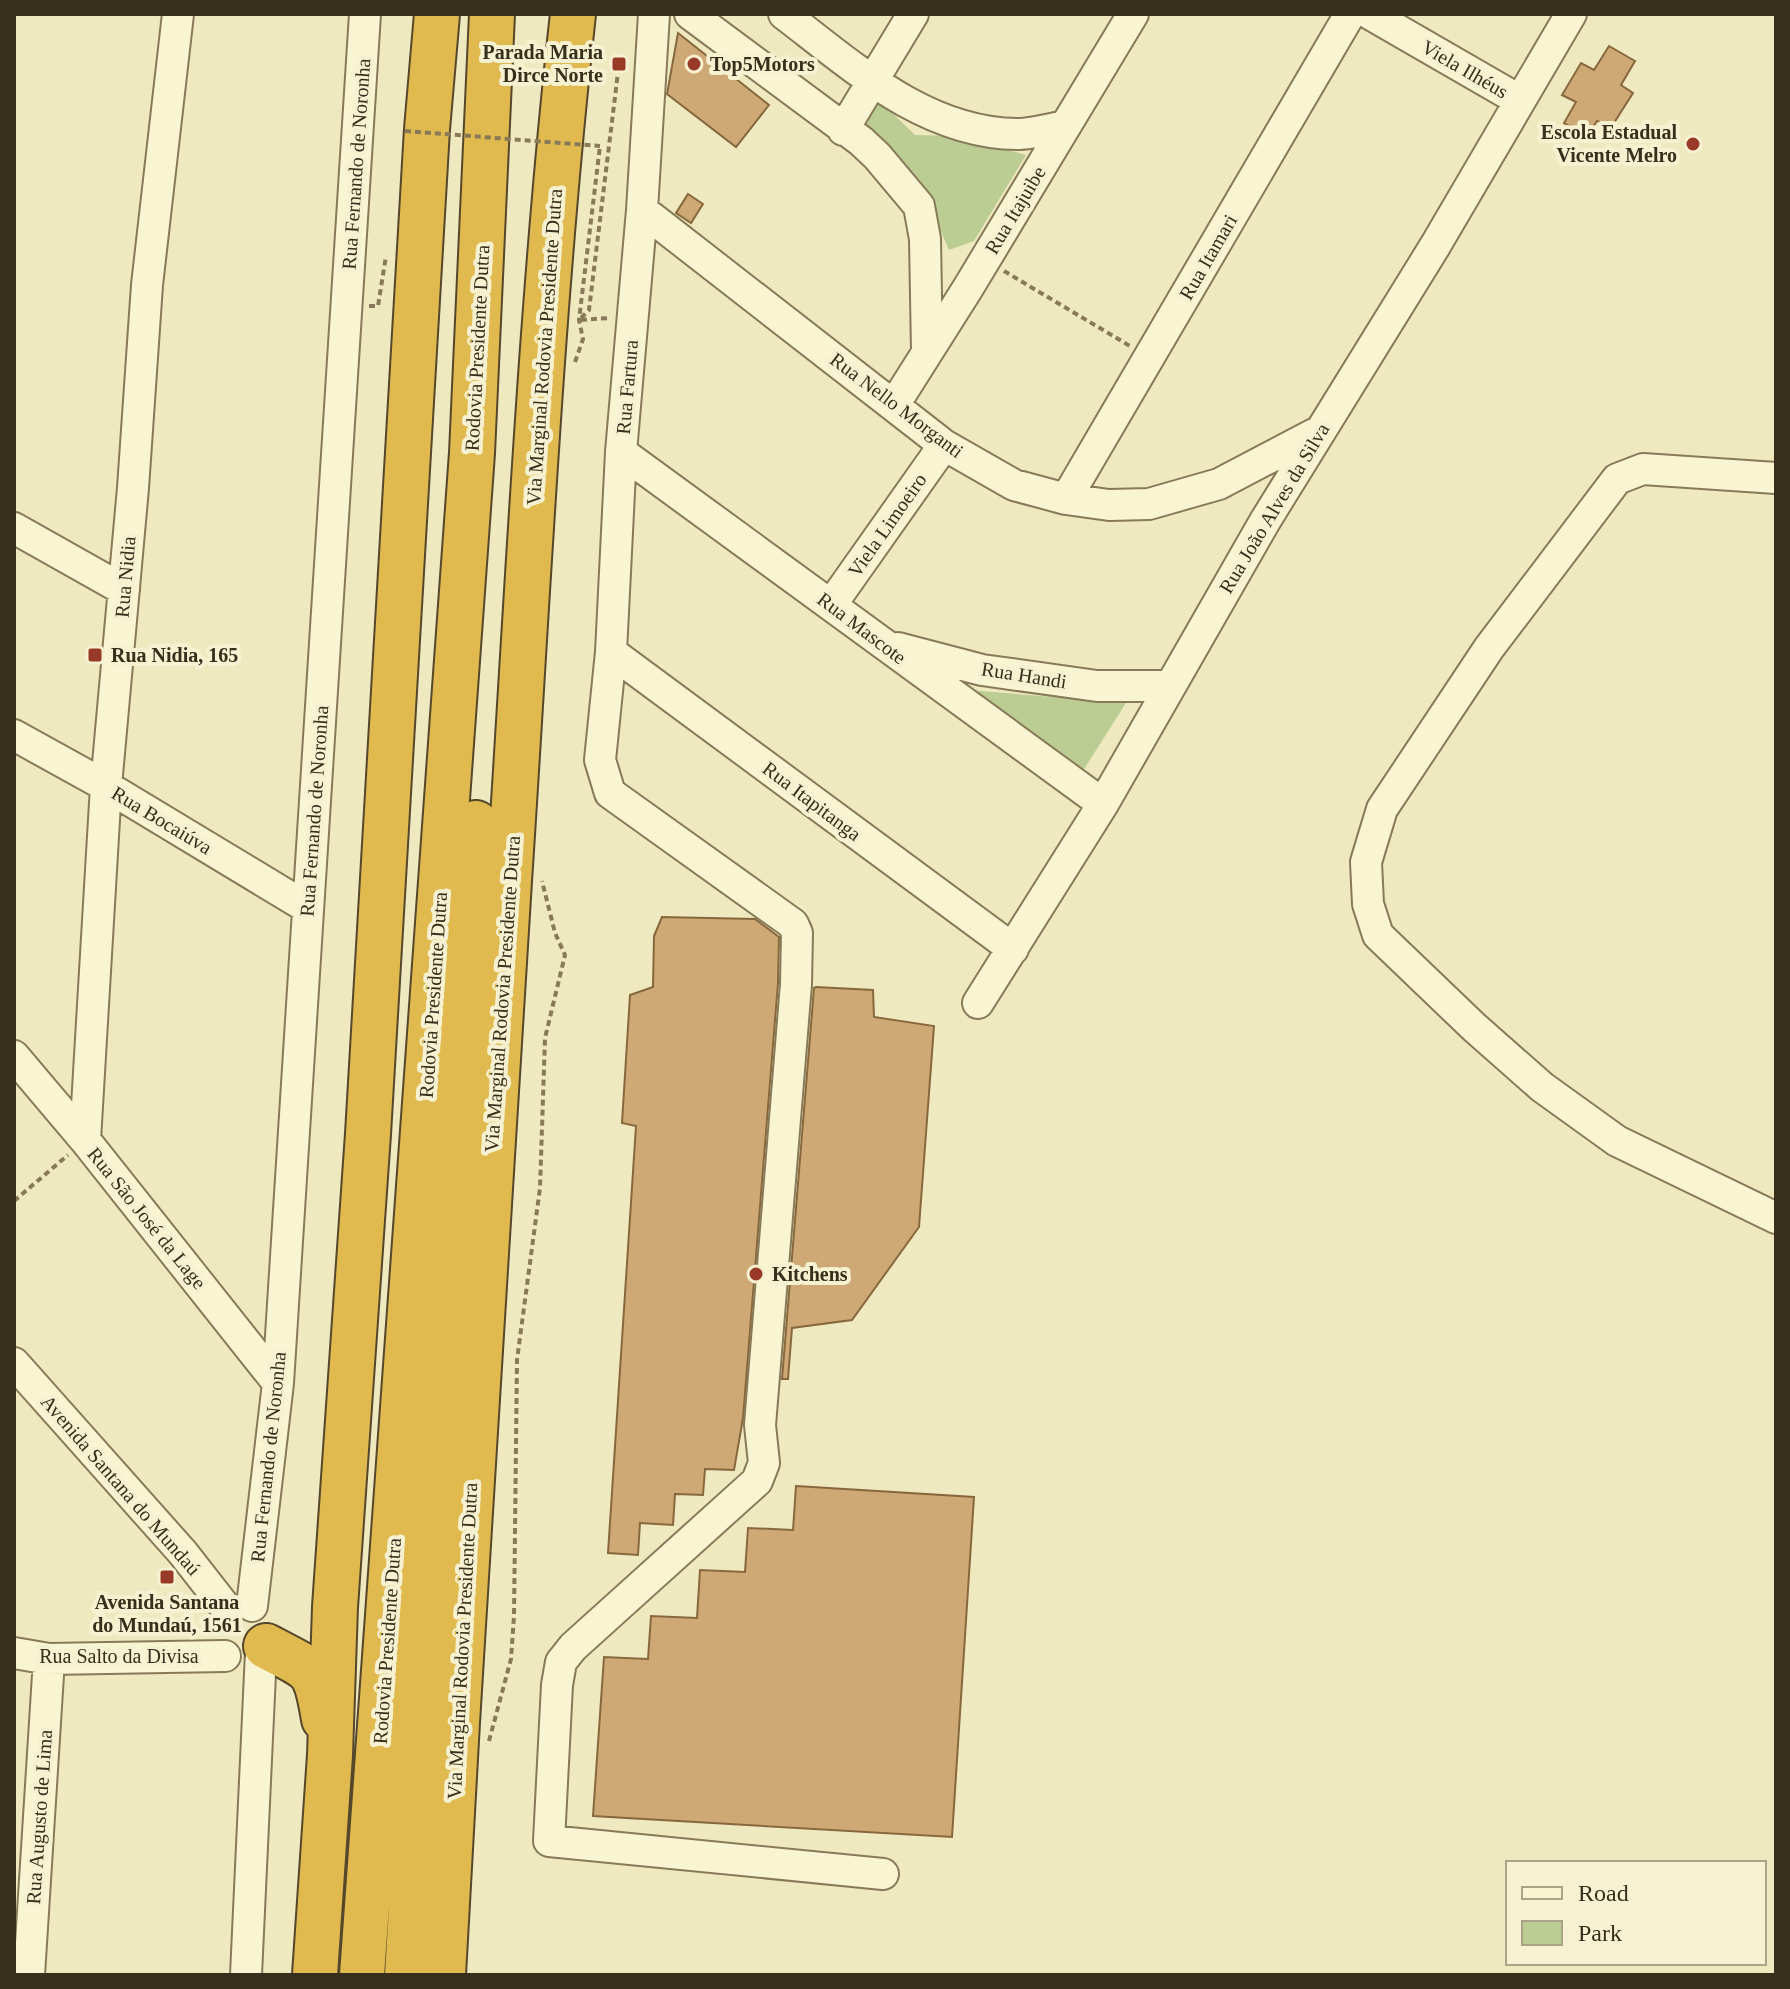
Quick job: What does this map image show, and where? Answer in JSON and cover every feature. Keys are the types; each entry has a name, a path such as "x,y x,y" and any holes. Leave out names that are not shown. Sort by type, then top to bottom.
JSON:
{"highway":[{"path":"315,1975 330,1755 335,1607 397,656 385,402 393,303 416,130 437,14"},
{"name":"Rodovia Presidente Dutra","path":"362,1975 472,453 492,14"},
{"name":"Rodovia Presidente Dutra","path":"419,1973 430,1595 521,14"},
{"name":"Via Marginal Rodovia Presidente Dutra","path":"419,1973 457,1707 555,181 573,14"},
{"path":"551,244 590,110 601,14"},
{"path":"246,1634 312,1672 318,1683 330,1755"},
{"path":"295,1975 319,1898"}],"street":[{"name":"Rua Nidia","path":"85,1140 106,786 147,285 178,14"},
{"name":"Rua Fernando de Noronha","path":"246,1975 246,1634 278,1383 365,14"},
{"name":"Rua Fartura","path":"654,14 642,210 621,452 611,652 600,760 610,793 793,924 797,933 796,984 760,1425 764,1463 757,1481 573,1647 561,1662 557,1685 549,1841 883,1874"},
{"path":"690,14 877,156 919,206 925,239 927,352"},
{"path":"784,14 872,81 921,110 987,131 1018,134 1065,126"},
{"path":"843,130 913,14"},
{"name":"Rua Itajuibe","path":"894,405 1133,14"},
{"name":"Rua Itamari","path":"1066,499 1350,14"},
{"name":"Viela Ilhéus","path":"1370,14 1519,100"},
{"name":"Rua João Alves da Silva","path":"978,1003 1103,804 1265,521 1435,246 1571,14"},
{"path":"837,55 892,49"},
{"name":"Rua Nello Morganti","path":"642,210 944,445 1014,485 1066,499 1109,505 1149,504 1186,495 1234,477 1319,432"},
{"path":"924,260 956,284 968,288"},
{"name":"Viela Limoeiro","path":"831,605 944,445"},
{"name":"Rua Mascote","path":"621,452 1103,804"},
{"path":"1776,478 1643,469 1617,479 1489,648 1382,809 1366,862 1368,904 1378,935 1542,1087 1617,1141 1776,1218"},
{"path":"1234,477 1265,521"},
{"path":"14,528 124,590"},
{"name":"Rua Handi","path":"880,643 982,670 1097,686 1170,686"},
{"name":"Rua Itapitanga","path":"611,652 1013,949"},
{"name":"Rua Bocaiúva","path":"14,735 106,786 308,908"},
{"name":"Rua São José da Lage","path":"14,1056 85,1140 278,1383"},
{"name":"Avenida Santana do Mundaú","path":"14,1363 183,1553 246,1634"},
{"name":"Rua Salto da Divisa","path":"14,1653 49,1659 246,1634"},
{"name":"Rua Augusto de Lima","path":"29,1975 49,1659"}],"path":[{"path":"416,130 600,146 579,320 589,310 616,109 619,64"},
{"path":"985,260 1149,357"},
{"path":"14,1201 85,1140"}],"green space":[{"path":"880,101 915,135 961,136 1026,155 974,241 949,250 920,184 865,125"},
{"path":"969,690 1126,703 1081,774"}],"building":[{"name":"Top5Motors","path":"678,33 769,105 736,147 667,94"},
{"path":"1609,46 1635,61 1621,85 1633,93 1612,126 1597,121 1587,136 1564,123 1576,102 1562,95 1581,63 1594,70"},
{"path":"688,194 703,204 691,223 676,213"},
{"path":"662,917 755,919 779,937 778,983 743,1418 734,1470 705,1469 703,1495 675,1494 673,1525 640,1523 638,1555 608,1553 636,1126 622,1123 630,995 653,987 654,936"},
{"path":"814,988 873,990 874,1017 934,1026 919,1227 852,1320 792,1328 788,1379 782,1379"},
{"path":"796,1486 974,1497 952,1837 593,1816 604,1657 648,1659 651,1616 697,1618 700,1570 745,1572 748,1528 793,1530"}],"place":[{"name":"Parada Maria Dirce Norte","path":"619,64"},
{"name":"Top5Motors","path":"694,64"},
{"name":"Escola Estadual Vicente Melro","path":"1693,144"},
{"name":"Rua Nidia, 165","path":"95,655"},
{"name":"Kitchens","path":"756,1274"},
{"name":"Avenida Santana do Mundaú, 1561","path":"167,1577"}]}
